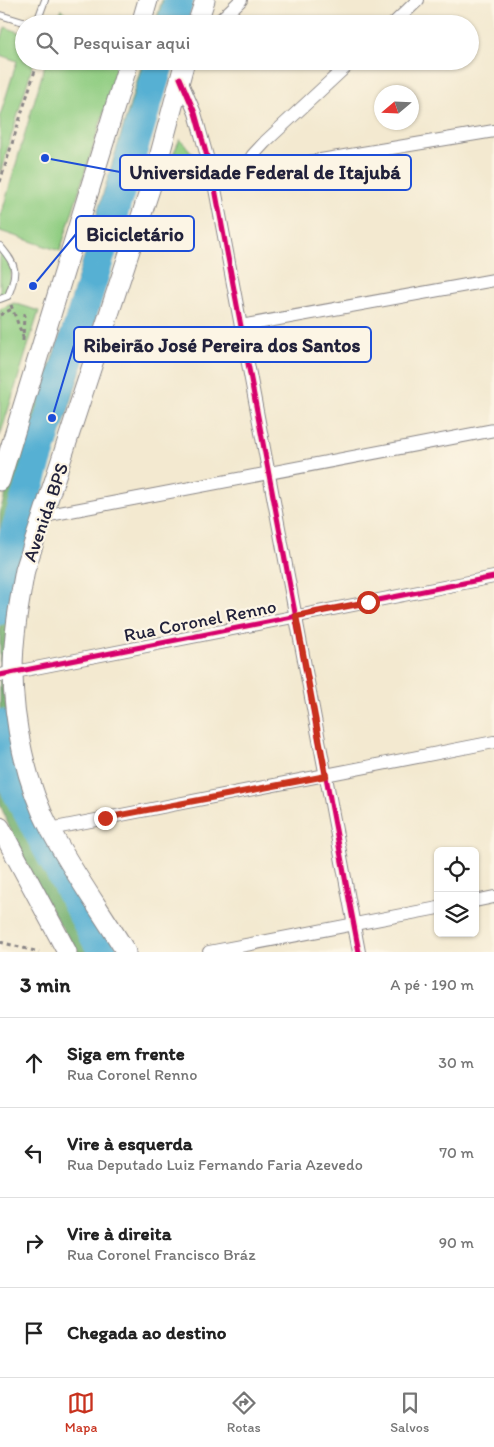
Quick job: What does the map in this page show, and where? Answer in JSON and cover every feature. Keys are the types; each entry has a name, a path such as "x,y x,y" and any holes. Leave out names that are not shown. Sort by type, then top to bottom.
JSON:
{"main road":[{"path":"144,15 148,0"},
{"path":"200,15 204,0"},
{"path":"0,480 127,70"},
{"name":"Avenida BPS","path":"126,952 50,829 29,780 6,674 25,570 153,180 182,70"},
{"path":"0,827 67,952"}],"street":[{"path":"225,15 241,0"},
{"path":"402,15 418,0"},
{"path":"182,70 213,178 359,952"},
{"path":"242,173 253,155 265,142 342,70"},
{"path":"153,180 213,178 494,131"},
{"path":"241,326 494,280"},
{"path":"44,516 494,430"},
{"name":"Rua Coronel Renno","path":"6,674 494,577"},
{"path":"50,829 494,742"},
{"path":"479,900 494,898"},
{"path":"208,952 434,909"}],"lane":[{"path":"39,15 45,0"},
{"path":"0,15 15,18"},
{"path":"0,246 13,261 15,280 8,296 0,299"}],"path":[{"path":"0,182 35,70"},
{"path":"8,296 24,340"},
{"path":"0,315 12,309"},
{"path":"21,349 24,340 24,313"},
{"path":"0,942 40,952 44,946"}],"green space":[{"path":"162,0 190,0 186,15 158,15"},
{"path":"61,9 68,15 59,15"},
{"path":"5,27 15,31 15,60 0,55 0,44"},
{"path":"15,67 15,70 31,70 0,174 0,116"},
{"path":"43,70 117,70 60,251 0,231 0,219"},
{"path":"140,70 168,70 72,399 16,569 2,687 23,784 50,844 114,952 77,952 35,880 16,843 0,804 0,510 64,324"},
{"path":"180,139 208,171 164,174"},
{"path":"0,246 13,261 8,296 0,299"},
{"path":"14,303 39,311 0,436 0,309"}],"waterway":[{"path":"175,15 179,0"},
{"path":"0,610 4,568 157,70"},
{"path":"0,724 16,790 103,952"}],"cycle path":[{"path":"180,78 195,113 213,178 359,952"},
{"path":"0,675 494,577"}],"place":[{"name":"Universidade Federal de Itajubá","path":"45,158"},
{"name":"Bicicletário","path":"33,286"},
{"name":"Ribeirão José Pereira dos Santos","path":"52,418"}],"route":[{"path":"105,818 326,776 296,616 368,602"}]}
